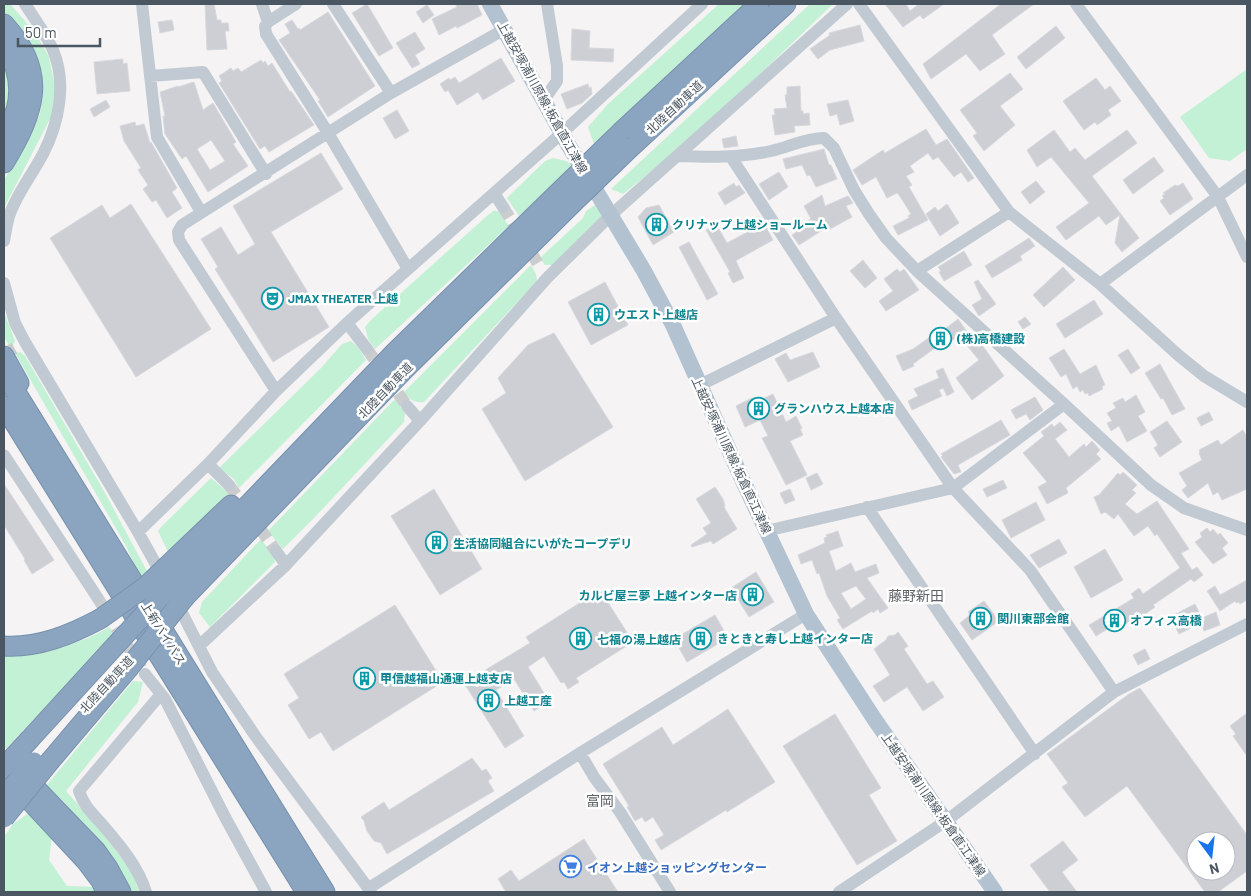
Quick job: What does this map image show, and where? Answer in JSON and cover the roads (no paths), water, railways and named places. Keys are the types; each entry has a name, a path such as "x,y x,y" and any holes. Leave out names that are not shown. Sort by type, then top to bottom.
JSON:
{"highway":[{"name":"北陸自動車道","path":"4,796 41,750 115,646 171,574 367,375 394,353 567,196 759,4"},
{"name":"北陸自動車道","path":"626,139 786,4"},
{"path":"4,24 14,35 23,50 29,67 32,85 32,102 27,120 4,163"},
{"path":"4,44 17,70 20,86 15,116 4,133"},
{"name":"北陸自動車道","path":"4,767 41,750 133,669 186,597 406,369 567,196"},
{"path":"15,348 107,540"},
{"name":"上新バイパス","path":"4,373 325,892"},
{"name":"上新バイパス","path":"5,409 306,892"},
{"path":"4,646 33,644 79,631 100,619 145,587 171,574"},
{"path":"4,818 41,750"},
{"path":"4,755 96,851 121,892"},
{"path":"247,768 337,892"},
{"path":"4,773 86,861 101,881 106,892"}],"main road":[{"name":"上越安塚浦川原線;板倉直江津線","path":"490,4 562,133 644,271 672,324 806,614 875,720 995,892"}],"street":[{"path":"4,240 10,212 44,153 52,132 58,114 60,92 58,70 53,50 25,4"},
{"path":"142,4 157,137 201,212"},
{"path":"262,4 268,22"},
{"path":"296,4 268,22 265,26 266,34 328,133 408,269"},
{"path":"333,4 391,93"},
{"path":"544,100 556,81 557,66 547,4"},
{"path":"138,532 208,464 276,391 347,323 562,133 702,4"},
{"path":"200,645 286,565 420,421 544,272 611,215 847,4"},
{"path":"859,4 1009,212 1100,284 1204,376 1247,402"},
{"path":"1076,4 1218,197 1247,257"},
{"path":"276,391 179,240 178,232 182,225 266,174 391,93 505,29"},
{"path":"150,76 203,72 266,174"},
{"path":"677,156 731,157 770,151 813,138 824,138 834,148 854,190 869,214 886,238 918,271 1151,485 1184,508 1247,530"},
{"path":"731,157 836,318 953,488 1030,570 1114,692"},
{"path":"1100,284 1247,175"},
{"path":"494,192 503,207"},
{"path":"918,271 1009,212"},
{"path":"4,283 15,323 15,348 138,532 200,645 212,672 256,737 370,890 580,753 806,614"},
{"path":"700,385 836,318"},
{"path":"347,323 367,349"},
{"path":"766,531 953,488 1064,404"},
{"path":"407,406 420,421"},
{"path":"4,456 97,597"},
{"path":"208,464 229,485"},
{"path":"867,508 1035,754"},
{"path":"276,551 286,565"},
{"path":"839,892 946,821 1114,692 1247,624"},
{"path":"133,669 165,699 225,817 266,892"},
{"path":"146,892 126,853 83,803 79,791 161,694"},
{"path":"580,753 620,812 670,892"}],"tunnel":[{"path":"503,207 540,267"},
{"path":"4,354 17,347"},
{"path":"367,349 407,406"},
{"path":"229,485 276,551"},
{"path":"97,597 145,674"}],"place":[{"name":"クリナップ上越ショールーム","path":"656,224"},
{"name":"JMAX THEATER 上越","path":"272,298"},
{"name":"ウエスト上越店","path":"598,314"},
{"name":"(株)高橋建設","path":"941,338"},
{"name":"グランハウス上越本店","path":"758,408"},
{"name":"生活協同組合にいがたコープデリ","path":"437,543"},
{"name":"カルビ屋三夢 上越インター店","path":"753,595"},
{"name":"関川東部会館","path":"981,618"},
{"name":"オフィス高橋","path":"1114,620"},
{"name":"きときと寿し上越インター店","path":"701,638"},
{"name":"七福の湯上越店","path":"581,639"},
{"name":"甲信越福山通運上越支店","path":"364,678"},
{"name":"上越工産","path":"488,700"},
{"name":"イオン上越ショッピングセンター","path":"571,867"}],"district":[{"name":"藤野新田","path":"916,595"},
{"name":"富岡","path":"600,800"}]}
